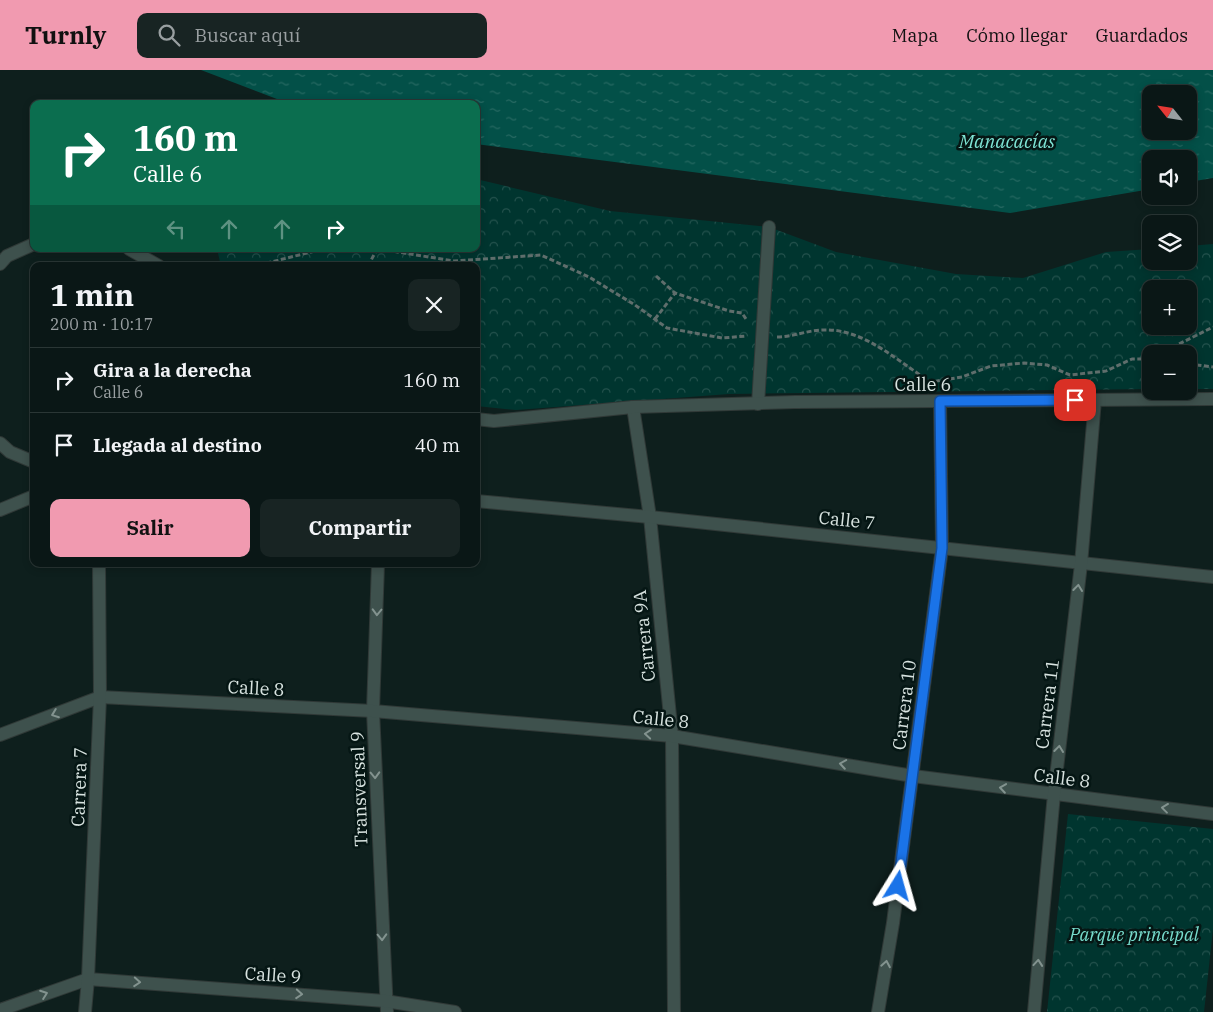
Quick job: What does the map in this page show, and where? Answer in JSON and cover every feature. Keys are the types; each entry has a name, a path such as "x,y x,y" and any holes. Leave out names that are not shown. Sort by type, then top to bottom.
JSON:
{"street":[{"path":"758,404 769,227"},
{"path":"0,264 7,256 30,246"},
{"path":"134,252 152,262"},
{"name":"Calle 6","path":"480,419 494,421 633,407 940,401 1213,399"},
{"name":"Carrera 11","path":"1034,1012 1054,794 1081,564 1095,400"},
{"name":"Carrera 10","path":"878,1012 893,923 942,548 940,401"},
{"name":"Carrera 9A","path":"633,407 650,516 672,736 674,1012"},
{"path":"0,443 10,452 30,460"},
{"path":"0,510 30,498"},
{"name":"Calle 7","path":"480,501 650,516 1213,577"},
{"name":"Carrera 7","path":"85,1012 100,697 99,567"},
{"name":"Transversal 9","path":"378,567 373,711 386,1006"},
{"path":"0,735 100,697"},
{"name":"Calle 8","path":"100,697 373,711 672,736 913,776 1213,814"},
{"path":"0,1010 88,979"},
{"name":"Calle 9","path":"88,979 456,1012"}],"path":[{"path":"274,262 312,252"},
{"path":"656,276 675,293 742,314 747,321"},
{"path":"655,319 675,293"},
{"path":"1178,345 1213,327"},
{"path":"1197,365 1213,367"}],"green space":[{"path":"480,180 610,211 769,227 836,252 956,274 1023,278 1106,252 1142,250 1142,270 1197,270 1197,245 1213,244 1213,389 1197,389 1197,345 1142,345 1142,389 729,394 516,410 480,406 480,262 220,262 218,252 480,252"},
{"name":"Parque principal","path":"1068,814 1213,829 1213,929 1204,1012 1047,1012"}],"water":[{"name":"Manacacías","path":"201,70 1213,70 1213,178 1197,181 1197,150 1142,150 1142,191 1010,213 480,145 480,100 280,100"}],"route":[{"path":"898,886 942,548 940,401 1075,400"}]}
